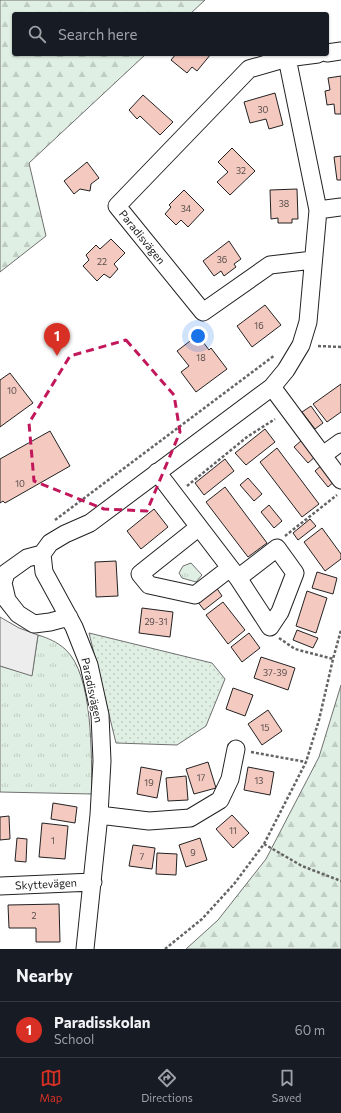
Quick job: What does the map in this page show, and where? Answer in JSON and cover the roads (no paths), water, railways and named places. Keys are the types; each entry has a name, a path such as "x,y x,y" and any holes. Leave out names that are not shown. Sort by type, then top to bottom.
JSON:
{"street":[{"path":"329,53 341,51"},
{"name":"Paradisvägen","path":"303,56 288,58 249,70 117,206 203,312 270,265 313,260"},
{"path":"69,617 34,624 18,614 7,600 3,582 6,573 27,558 42,554 50,543 65,534 90,523 272,387 286,370 301,345 308,322 318,210 288,58"},
{"path":"318,210 341,207"},
{"path":"272,387 341,480"},
{"path":"323,456 341,442"},
{"path":"157,472 175,495 234,573 270,627 280,612 295,573 277,548 234,573 196,595 149,585 140,574 199,527"},
{"name":"Paradisvägen","path":"42,554 44,572 69,617 89,665 100,715 102,761 99,815 93,882 84,949"},
{"path":"99,815 149,821 190,818 220,800 230,779 236,749"},
{"name":"Skyttevägen","path":"0,886 93,882"}],"place":[{"name":"Paradisskolan","path":"57,356"}]}
